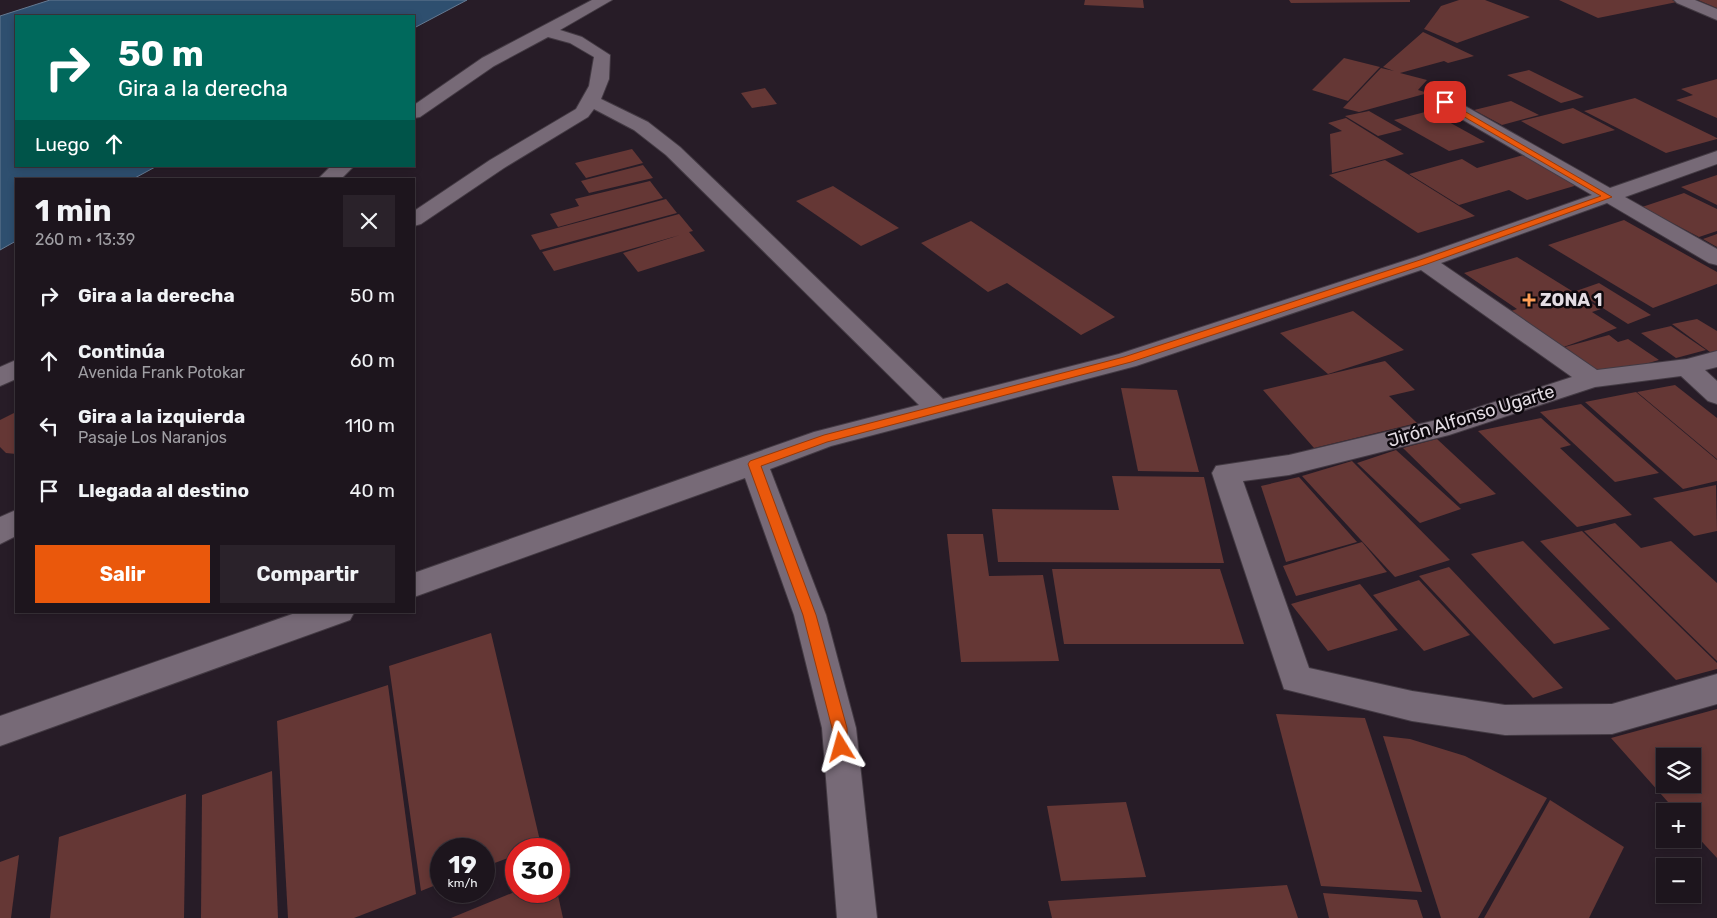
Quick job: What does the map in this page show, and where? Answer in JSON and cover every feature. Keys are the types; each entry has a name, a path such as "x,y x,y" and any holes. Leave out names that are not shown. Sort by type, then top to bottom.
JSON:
{"street":[{"path":"415,112 488,62 604,0"},
{"path":"1682,0 1717,14"},
{"path":"415,219 497,164 582,113 591,101 602,79 602,55 576,40 546,31"},
{"path":"591,101 641,126 673,151 939,410"},
{"path":"1445,102 1607,197 1717,258"},
{"path":"415,585 824,439 1127,360 1424,262 1717,157"},
{"path":"329,178 343,167"},
{"path":"1424,262 1592,379"},
{"name":"Jirón Alfonso Ugarte","path":"1717,359 1687,367 1592,379 1448,426 1289,465 1226,473 1296,679 1412,706 1505,720 1612,719 1717,689"},
{"path":"1687,367 1717,395"},
{"path":"0,378 15,369"},
{"path":"754,464 810,615 839,728 857,918"},
{"path":"0,533 15,522"},
{"path":"0,731 333,613"}],"water":[{"path":"50,0 467,0 415,27 415,15 15,15 15,167 155,167 135,178 15,178 15,242 0,250 0,16"}],"building":[{"path":"1085,0 1143,0 1144,8 1084,5"},
{"path":"1289,0 1410,0 1410,2 1291,3"},
{"path":"1459,0 1485,0 1530,17 1457,43 1424,29 1441,6"},
{"path":"1559,0 1672,0 1677,2 1598,18"},
{"path":"1698,0 1717,0 1717,8"},
{"path":"1423,32 1474,56 1448,63 1444,61 1400,73 1427,80 1418,90 1428,93 1359,112 1343,108 1381,68 1394,71 1383,67"},
{"path":"1344,58 1380,67 1348,101 1312,90"},
{"path":"1529,70 1584,97 1561,103 1507,75"},
{"path":"1717,79 1717,118 1676,100 1693,95 1681,89"},
{"path":"765,88 777,104 752,108 741,93"},
{"path":"1635,98 1717,139 1666,153 1584,111"},
{"path":"1511,101 1539,115 1502,125 1474,110"},
{"path":"1573,108 1615,130 1563,144 1521,121"},
{"path":"1369,111 1402,130 1378,136 1345,116"},
{"path":"1429,111 1485,142 1449,151 1394,120"},
{"path":"1346,118 1404,154 1332,173 1330,134 1342,131 1328,123"},
{"path":"632,149 643,163 586,178 575,163"},
{"path":"1527,154 1581,184 1527,200 1509,190 1459,205 1409,174 1462,159 1477,168"},
{"path":"1385,160 1475,216 1418,233 1329,175"},
{"path":"643,165 653,178 589,193 581,181"},
{"path":"1717,175 1717,205 1681,187"},
{"path":"650,181 663,198 558,227 550,214 579,206 575,199"},
{"path":"833,186 899,228 861,246 796,201"},
{"path":"1684,193 1717,209 1717,231 1699,237 1642,207"},
{"path":"666,199 677,213 540,250 531,235"},
{"path":"679,214 693,231 689,232 705,251 638,272 623,253 680,235 554,271 542,252"},
{"path":"1624,220 1717,272 1717,284 1653,308 1548,245"},
{"path":"971,221 1115,317 1081,335 1007,283 988,292 921,243"},
{"path":"1717,234 1717,247 1703,239"},
{"path":"1517,257 1601,309 1592,312 1617,328 1555,350 1502,314 1517,309 1464,273"},
{"path":"1599,283 1651,315 1628,324 1576,291"},
{"path":"1353,311 1404,350 1328,374 1280,333"},
{"path":"1697,319 1717,331 1717,351 1710,352 1672,324"},
{"path":"1671,326 1706,350 1676,358 1641,333"},
{"path":"1609,335 1618,342 1628,339 1659,360 1604,376 1565,347"},
{"path":"1385,361 1415,390 1389,396 1417,423 1314,448 1263,390"},
{"path":"1675,385 1717,418 1717,459 1637,392"},
{"path":"1121,388 1177,390 1199,472 1138,471"},
{"path":"1636,392 1717,460 1717,481 1683,489 1585,402"},
{"path":"1581,404 1659,473 1615,482 1540,412"},
{"path":"15,412 15,454 6,453 0,447 0,420"},
{"path":"1541,418 1571,445 1560,448 1632,515 1577,527 1478,431"},
{"path":"1437,439 1496,494 1460,504 1403,448"},
{"path":"1396,450 1461,509 1420,523 1357,463"},
{"path":"1352,461 1450,560 1395,577 1302,476"},
{"path":"1112,476 1204,477 1224,563 998,562 992,509 1119,510"},
{"path":"1299,477 1357,542 1286,562 1261,486"},
{"path":"1716,485 1717,531 1694,536 1653,498"},
{"path":"1615,523 1641,548 1671,541 1717,583 1717,661 1584,531"},
{"path":"1582,531 1717,663 1717,669 1676,680 1540,541"},
{"path":"947,534 983,534 989,576 1043,575 1059,661 961,662"},
{"path":"1523,541 1610,629 1554,644 1471,554"},
{"path":"1362,542 1387,572 1296,596 1283,566"},
{"path":"1449,567 1563,688 1533,698 1419,576"},
{"path":"1052,569 1220,569 1244,644 1064,644"},
{"path":"1419,580 1470,635 1424,651 1373,595"},
{"path":"1360,584 1398,630 1328,651 1291,604"},
{"path":"491,633 539,838 505,838 505,859 495,863 495,838 430,838 430,887 421,891 389,666"},
{"path":"388,685 416,894 354,918 288,918 277,721"},
{"path":"1717,709 1717,858 1701,841 1701,803 1669,803 1660,793 1701,793 1701,748 1656,748 1656,789 1611,738"},
{"path":"1276,714 1365,718 1422,892 1321,886"},
{"path":"1383,736 1410,739 1465,756 1547,798 1478,918 1441,918"},
{"path":"272,771 278,918 201,918 202,795"},
{"path":"186,794 184,918 50,918 59,837"},
{"path":"1550,800 1624,847 1589,918 1484,918"},
{"path":"1126,802 1146,877 1061,881 1047,806"},
{"path":"19,855 11,918 0,918 0,862"},
{"path":"1287,885 1298,918 1052,918 1048,901"},
{"path":"1323,893 1417,900 1423,918 1329,918"},
{"path":"505,896 505,903 560,903 563,918 451,918 488,903 495,903 495,900"}],"place":[{"name":"ZONA 1","path":"1529,300"}],"route":[{"path":"841,747 839,728 810,615 754,464 824,439 1127,360 1424,262 1607,197 1445,102"}]}
